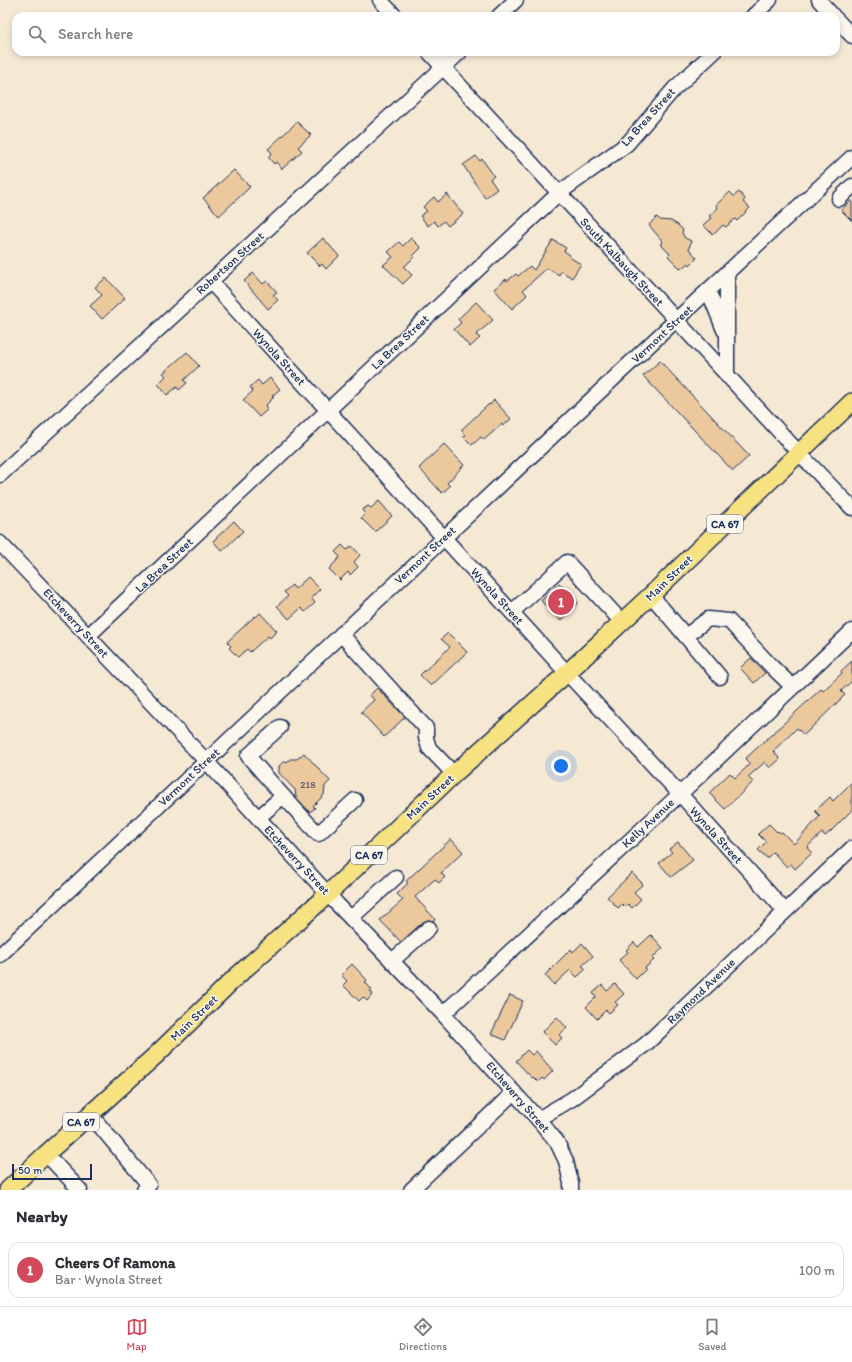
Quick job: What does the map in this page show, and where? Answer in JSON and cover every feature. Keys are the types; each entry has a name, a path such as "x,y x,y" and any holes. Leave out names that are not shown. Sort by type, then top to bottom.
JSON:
{"main road":[{"name":"Main Street","path":"8,1190 156,1055 238,976 328,894 454,774 567,673 651,595 852,402"}],"street":[{"path":"380,0 391,12"},
{"path":"503,12 516,0"},
{"path":"757,12 770,0"},
{"path":"818,0 829,12"},
{"path":"840,23 852,36"},
{"name":"South Kalbaugh Street","path":"432,56 727,376 852,508"},
{"name":"Robertson Street","path":"0,475 456,56"},
{"name":"La Brea Street","path":"88,636 559,193 627,144 674,89 710,56"},
{"name":"Vermont Street","path":"0,955 708,290 852,157"},
{"path":"839,199 852,186"},
{"path":"727,273 727,376"},
{"name":"Wynola Street","path":"210,281 567,673 680,794 785,911"},
{"path":"708,290 727,338"},
{"name":"Etcheverry Street","path":"0,543 206,761 328,894 443,1014 538,1119 556,1142 566,1161 571,1190"},
{"path":"512,612 567,562 622,622"},
{"path":"651,595 720,677"},
{"path":"686,636 708,619 729,621 793,687"},
{"name":"Kelly Avenue","path":"443,1014 680,794 852,631"},
{"path":"341,634 426,728 426,738 429,748 454,774"},
{"path":"280,727 248,756 282,796 318,834 355,800"},
{"path":"258,818 282,796"},
{"name":"Raymond Avenue","path":"538,1119 572,1099 646,1044 852,848"},
{"path":"351,918 396,877"},
{"path":"392,961 429,928"},
{"path":"411,1190 514,1092"},
{"path":"90,1114 149,1185 144,1190"},
{"path":"46,1154 80,1190"}],"building":[{"path":"297,122 311,135 298,147 302,151 282,169 276,162 274,164 268,157 272,153 268,149"},
{"path":"476,156 480,161 482,159 494,176 490,179 497,189 485,198 463,165"},
{"path":"234,170 250,187 219,216 203,198"},
{"path":"730,192 734,196 739,192 745,199 743,202 750,208 737,221 735,219 726,227 723,225 713,235 703,225 711,218 709,216 718,208 716,205"},
{"path":"447,194 463,214 448,226 444,221 438,226 434,221 428,226 420,216 427,211 423,207 434,197 438,202"},
{"path":"852,200 852,221 841,210"},
{"path":"657,217 660,220 671,221 678,225 683,230 682,233 685,238 691,241 689,249 697,258 690,265 688,263 681,269 668,256 670,254 660,244 663,242 649,225"},
{"path":"323,238 339,256 326,269 322,264 320,266 307,253"},
{"path":"411,238 421,248 404,267 412,275 403,284 383,265 393,257 388,252 399,242 403,246"},
{"path":"553,240 566,248 564,251 570,255 569,257 581,264 572,278 561,271 559,275 547,268 523,290 527,295 512,309 494,289 506,279 507,281 516,274 518,276 530,266 534,270"},
{"path":"253,273 263,284 267,281 277,292 273,295 278,300 268,309 244,281"},
{"path":"106,278 125,298 102,319 90,306 102,295 95,287"},
{"path":"476,302 493,320 476,335 480,338 470,347 454,329 461,323 458,319"},
{"path":"187,352 199,366 184,380 187,383 179,390 177,387 167,395 158,384 166,376 163,373"},
{"path":"660,361 749,456 733,471 643,376"},
{"path":"270,378 280,389 272,396 274,397 265,406 268,409 259,417 243,400 253,391 250,387 258,380 262,385"},
{"path":"494,400 511,419 503,426 502,424 484,440 481,437 472,445 463,436 466,435 461,430"},
{"path":"444,444 464,465 447,483 450,486 442,493 419,468"},
{"path":"379,501 392,516 375,532 361,518 365,514 362,510 368,506 371,508"},
{"path":"234,521 243,531 222,551 213,541"},
{"path":"342,545 347,550 352,546 360,555 354,562 358,567 350,575 348,572 340,580 329,569 340,557 335,552"},
{"path":"308,577 320,589 311,598 315,603 305,612 301,608 289,619 277,606 288,596 284,592 292,585 295,589"},
{"path":"559,583 578,603 561,621 541,601"},
{"path":"260,613 277,631 270,638 268,636 250,652 247,649 238,657 229,648 231,646 227,642"},
{"path":"448,633 467,652 431,686 420,675 450,647 441,639"},
{"path":"751,658 765,673 754,683 740,668"},
{"path":"852,661 852,681 841,691 845,695 804,735 797,728 773,751 780,759 770,768 765,762 748,777 753,782 725,809 709,793 730,773 735,778 750,764 745,759 821,689 823,691"},
{"path":"377,688 405,717 384,737 361,712 374,700 370,695"},
{"path":"304,753 330,781 325,786 324,795 313,806 315,808 310,812 296,797 295,790 279,773 279,766 284,761 286,763 290,759 297,759"},
{"path":"852,782 852,810 830,832 825,836 822,833 808,846 808,849 812,853 795,869 791,864 787,867 773,852 767,858 758,850 766,842 758,834 769,824 777,832 782,832 794,844 820,816 815,811 830,797 833,801"},
{"path":"451,839 463,852 441,873 445,877 439,883 435,879 415,897 435,919 433,921 428,920 423,922 401,942 380,920 403,900 397,894 408,883 406,881"},
{"path":"678,842 693,860 671,877 659,863 672,852 669,849"},
{"path":"632,873 643,884 634,892 641,899 632,908 628,904 625,907 622,904 618,908 607,897"},
{"path":"651,935 663,948 652,958 654,960 636,979 619,960 628,952 626,950 634,942 638,947"},
{"path":"582,943 593,956 582,966 586,969 577,977 570,970 554,985 545,975 571,949 573,952"},
{"path":"352,964 367,980 365,982 372,990 370,991 373,994 367,1001 363,997 359,1001 343,985 347,981 341,975"},
{"path":"615,984 624,994 615,1002 618,1005 609,1013 606,1010 597,1019 586,1007 596,997 593,993 602,985 607,991"},
{"path":"510,995 523,1001 505,1040 491,1034"},
{"path":"557,1017 567,1028 559,1035 562,1038 555,1045 542,1032"},
{"path":"527,1050 532,1055 536,1051 553,1071 544,1080 542,1078 538,1082 533,1077 532,1078 516,1061"}],"place":[{"name":"Cheers Of Ramona","path":"561,602"}]}
